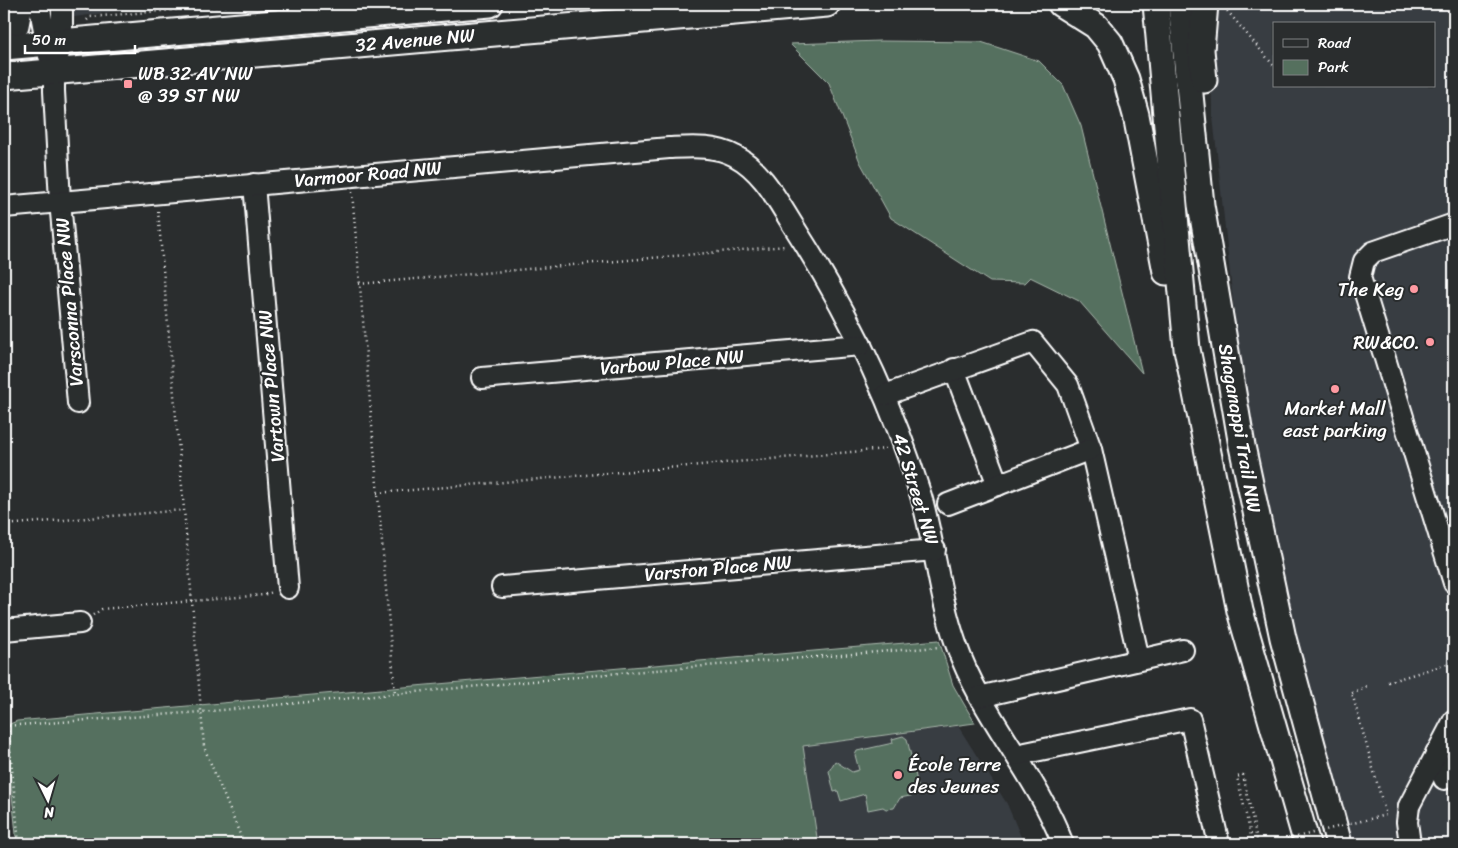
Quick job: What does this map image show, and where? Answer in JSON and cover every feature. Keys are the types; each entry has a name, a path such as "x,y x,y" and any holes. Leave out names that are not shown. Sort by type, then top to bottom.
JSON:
{"main road":[{"path":"4,31 16,25 20,4"},
{"name":"32 Avenue NW","path":"4,47 490,4"},
{"name":"32 Avenue NW","path":"4,76 827,4"},
{"path":"1061,4 1096,26 1110,42 1126,79 1136,115 1178,334 1187,349"},
{"name":"Shaganappi Trail NW","path":"1156,4 1187,349 1240,611 1306,844"},
{"name":"Shaganappi Trail NW","path":"1181,4 1201,205 1242,446 1270,582 1298,695 1339,844"},
{"path":"1205,4 1201,50 1225,267 1216,292"}],"street":[{"path":"39,4 54,43"},
{"path":"54,43 62,4"},
{"name":"Varsconna Place NW","path":"54,43 60,201 78,403"},
{"name":"Varmoor Road NW","path":"4,207 669,148 712,148 732,154"},
{"name":"42 Street NW","path":"732,154 752,168 765,182 846,314 885,395 921,497 956,644 979,697 1016,755 1050,814 1063,844"},
{"name":"Vartown Place NW","path":"254,184 288,588"},
{"path":"1454,224 1373,252 1364,262 1360,277 1454,583"},
{"path":"885,395 1033,342 1068,385 1092,449 1139,659"},
{"name":"Varbow Place NW","path":"482,378 861,345"},
{"path":"954,369 998,485"},
{"path":"948,504 1092,449"},
{"name":"Varston Place NW","path":"502,587 935,550"},
{"path":"4,630 80,623"},
{"path":"979,697 1183,650"},
{"path":"1016,755 1190,719 1219,844"},
{"path":"1410,844 1407,822 1409,806 1454,720"},
{"path":"1436,753 1444,779"}],"path":[{"path":"83,23 90,17 242,4"},
{"path":"1222,4 1273,65"},
{"path":"351,175 395,694"},
{"path":"157,192 204,747 244,844"},
{"path":"359,284 789,246"},
{"path":"377,493 890,449"},
{"path":"4,525 183,510"},
{"path":"80,623 102,609 263,595 288,588"},
{"path":"4,726 201,712 939,647"},
{"path":"1388,682 1454,662"},
{"path":"1268,844 1386,816 1352,692 1367,686"},
{"path":"8,726 19,844"},
{"path":"1253,844 1237,777 1243,776 1258,844"}],"shaded area":[{"path":"4,4 166,4 4,27"},
{"path":"1213,4 1454,4 1454,844 1353,844 1294,640 1248,441 1212,107 1210,12"},
{"name":"École Terre des Jeunes","path":"958,726 1007,804 1024,844 818,844 803,746"}],"green space":[{"path":"880,41 981,42 1039,61 1063,85 1081,126 1142,373 1079,301 1030,277 1024,283 990,282 891,218 860,162 829,83 790,44"},
{"path":"939,640 953,685 975,723 803,746 818,844 17,844 5,726 17,721"},
{"path":"903,736 907,739 920,794 900,798 894,808 886,809 883,807 868,810 865,794 841,801 838,791 834,792 829,771 835,761 852,772 859,770 855,755 857,751 893,743 892,739"}],"place":[{"name":"WB 32 AV NW @ 39 ST NW","path":"128,84"},
{"name":"The Keg","path":"1414,289"},
{"name":"RW&CO.","path":"1430,342"},
{"name":"Market Mall east parking","path":"1335,389"},
{"name":"École Terre des Jeunes","path":"898,775"}]}
